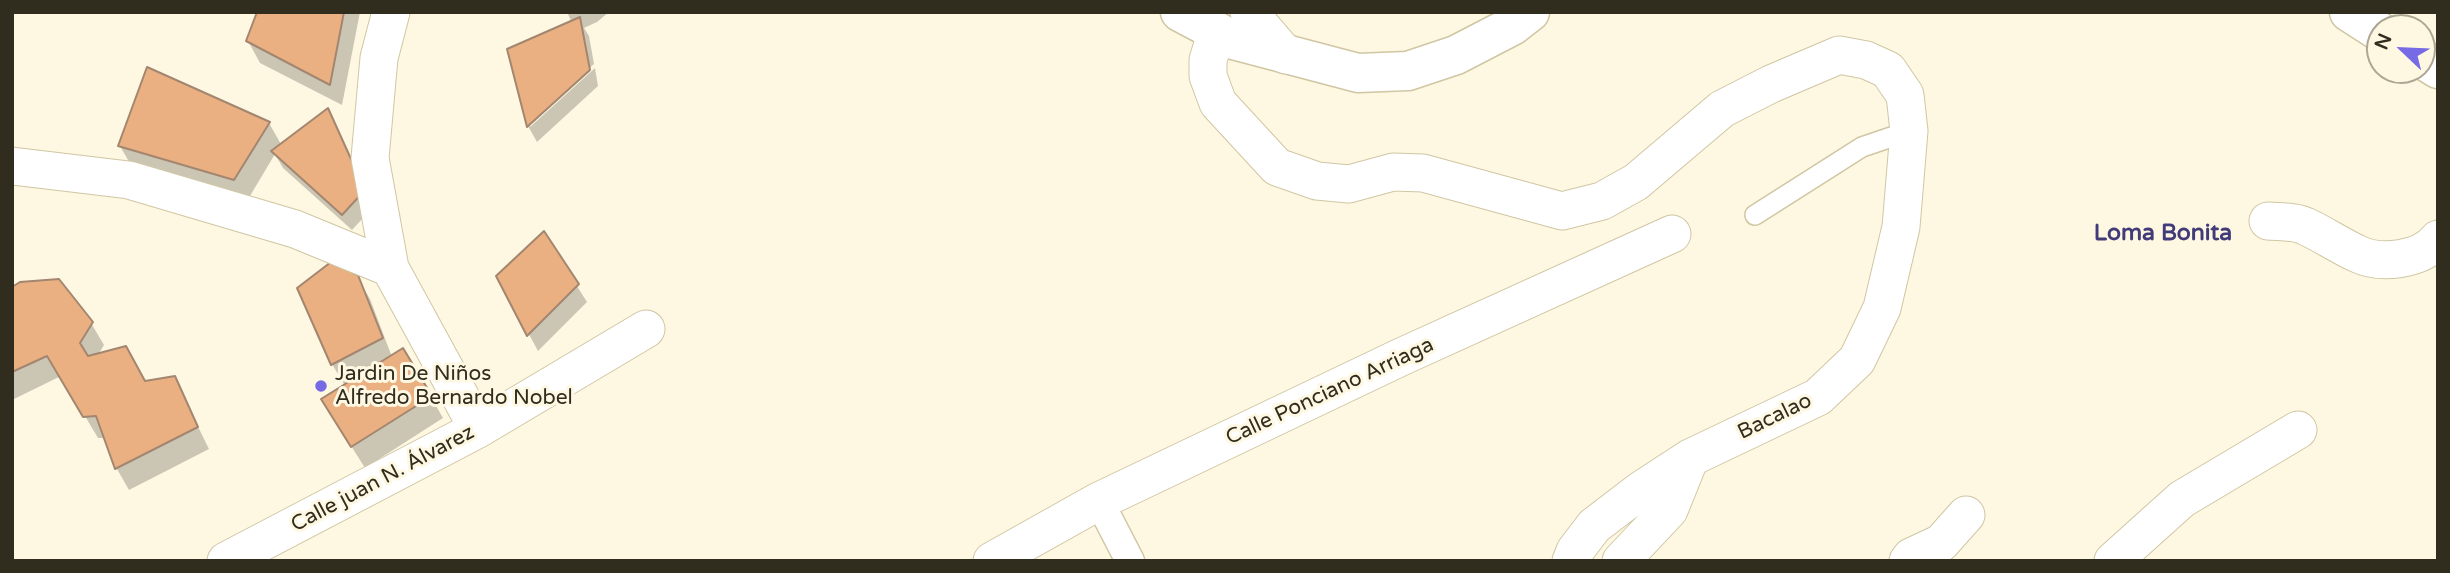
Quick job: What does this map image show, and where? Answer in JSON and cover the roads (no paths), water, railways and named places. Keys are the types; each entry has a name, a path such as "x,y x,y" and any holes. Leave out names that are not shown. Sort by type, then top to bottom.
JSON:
{"street":[{"path":"391,12 379,58 370,158 390,268 478,429"},
{"path":"1180,12 1233,40 1358,73 1408,71 1456,55 1511,26 1530,12"},
{"path":"1249,12 1286,55"},
{"path":"2349,12 2366,23"},
{"name":"Bacalao","path":"1217,31 1208,60 1208,76 1218,103 1277,167 1317,181 1349,184 1393,172 1423,173 1562,211 1602,201 1636,182 1722,109 1771,84 1839,55 1866,60 1888,70 1905,95 1909,131 1901,227 1882,309 1857,360 1818,397 1690,457 1641,490 1594,526 1574,551 1571,561"},
{"path":"12,166 129,180 295,229 390,268"},
{"path":"2268,221 2303,225 2361,256 2388,259 2414,257 2431,248 2438,239"},
{"name":"Calle Ponciano Arriaga","path":"992,561 1099,501 1401,357 1672,234"},
{"name":"Calle juan N. Álvarez","path":"226,561 478,429 646,329"},
{"path":"2113,561 2182,499 2298,430"},
{"path":"1621,561 1669,510 1690,457"},
{"path":"1099,501 1130,561"},
{"path":"1908,561 1910,557 1952,552 1966,515"}],"lane":[{"path":"1755,215 1862,147 1909,131"}],"place":[{"name":"Jardin De Niños Alfredo Bernardo Nobel","path":"321,386"}],"district":[{"name":"Loma Bonita","path":"2163,234"}]}
